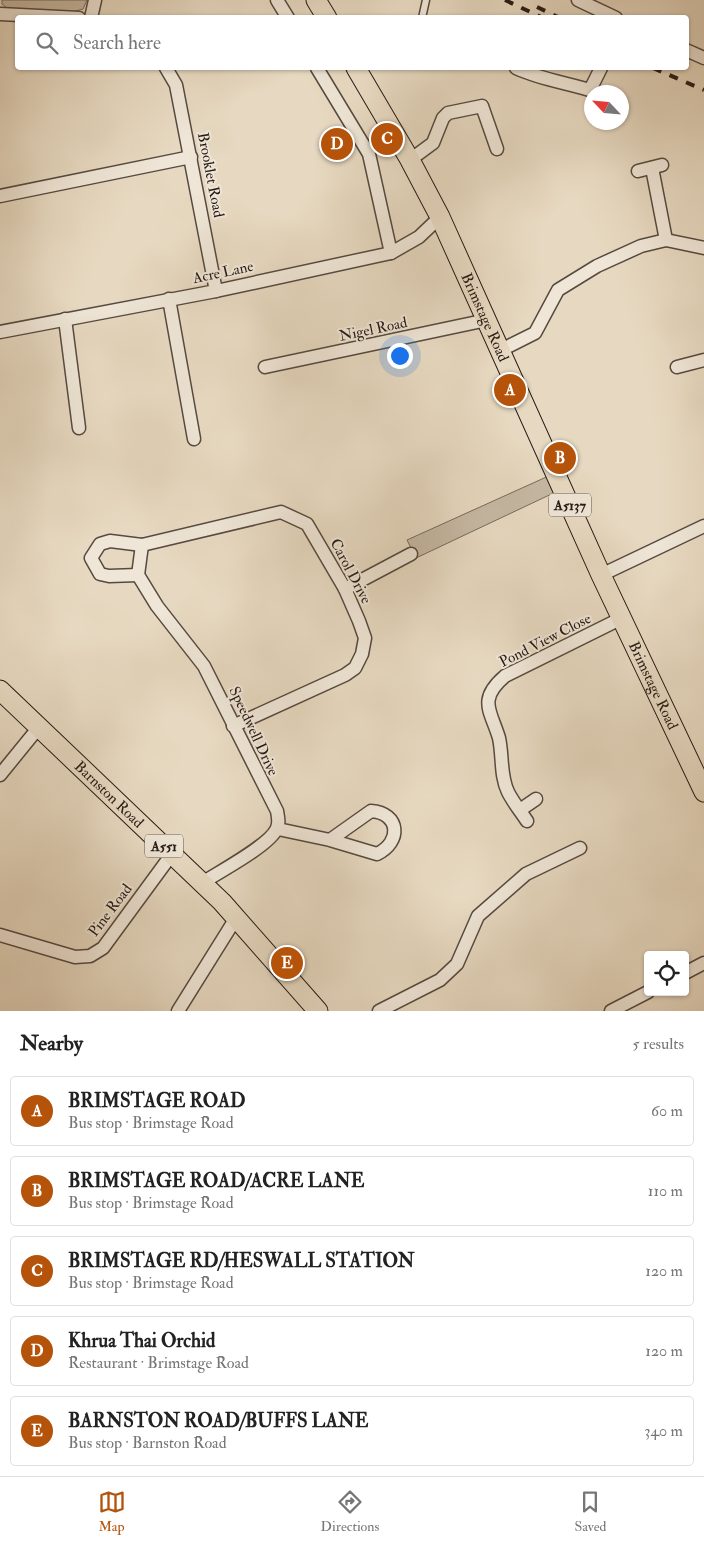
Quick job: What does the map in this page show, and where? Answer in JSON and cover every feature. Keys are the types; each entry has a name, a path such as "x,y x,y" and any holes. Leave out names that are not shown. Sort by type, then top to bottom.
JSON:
{"main road":[{"path":"316,0 324,15"},
{"name":"Brimstage Road","path":"363,70 440,217 601,576 704,792"},
{"name":"Barnston Road","path":"0,690 202,883 236,918 318,1011"}],"street":[{"path":"92,15 95,0"},
{"path":"278,0 286,15"},
{"path":"578,0 610,15"},
{"path":"0,14 20,15"},
{"path":"689,51 704,58"},
{"name":"Brooklet Road","path":"167,70 176,85 216,291"},
{"path":"318,70 369,154 391,253"},
{"path":"520,70 537,78 558,80 584,88"},
{"path":"595,85 600,70"},
{"path":"410,160 433,143 443,118 448,113 482,106 497,148"},
{"path":"0,196 191,157"},
{"path":"638,171 657,166 666,240"},
{"name":"Acre Lane","path":"0,332 216,291 391,253 419,238 440,217"},
{"path":"501,350 536,333 558,290 597,266 641,246 666,240 704,248"},
{"path":"168,299 194,439"},
{"path":"65,319 79,428"},
{"name":"Nigel Road","path":"265,367 487,320"},
{"path":"677,367 704,360"},
{"name":"Carol Drive","path":"142,545 281,512 307,524 345,589 365,638 362,654 355,668 345,675 233,726"},
{"path":"601,576 704,526"},
{"path":"110,541 142,545 138,575 109,576 100,574 91,558 100,544 110,541"},
{"path":"345,589 411,554"},
{"name":"Speedwell Drive","path":"138,575 156,606 204,666 277,811 278,829"},
{"name":"Pond View Close","path":"527,821 507,791 499,738 488,708 495,685 505,676 622,618"},
{"path":"0,775 39,726"},
{"path":"520,810 536,798"},
{"path":"202,883 250,853 278,829 330,840 377,854 387,849 394,838 395,829 392,821 385,815 371,811 330,840"},
{"path":"379,1011 440,980 458,964 478,916 526,874 580,848"},
{"name":"Pine Road","path":"0,935 75,957 90,956 103,948 172,854"},
{"path":"178,1011 236,918"},
{"path":"689,971 704,963"},
{"path":"611,1011 644,994"}],"lane":[{"path":"423,15 426,0"}],"shaded area":[{"path":"2,0 87,0 83,9 72,12 8,9 2,4"},
{"path":"553,474 560,490 416,558 407,540"}],"railway":[{"path":"505,0 537,15"},
{"path":"537,7 554,15"},
{"path":"658,70 704,90"}],"place":[{"name":"BRIMSTAGE RD/HESWALL STATION","path":"387,139"},
{"name":"Khrua Thai Orchid","path":"337,144"},
{"name":"BRIMSTAGE ROAD","path":"510,390"},
{"name":"BRIMSTAGE ROAD/ACRE LANE","path":"560,458"},
{"name":"BARNSTON ROAD/BUFFS LANE","path":"287,963"}]}
